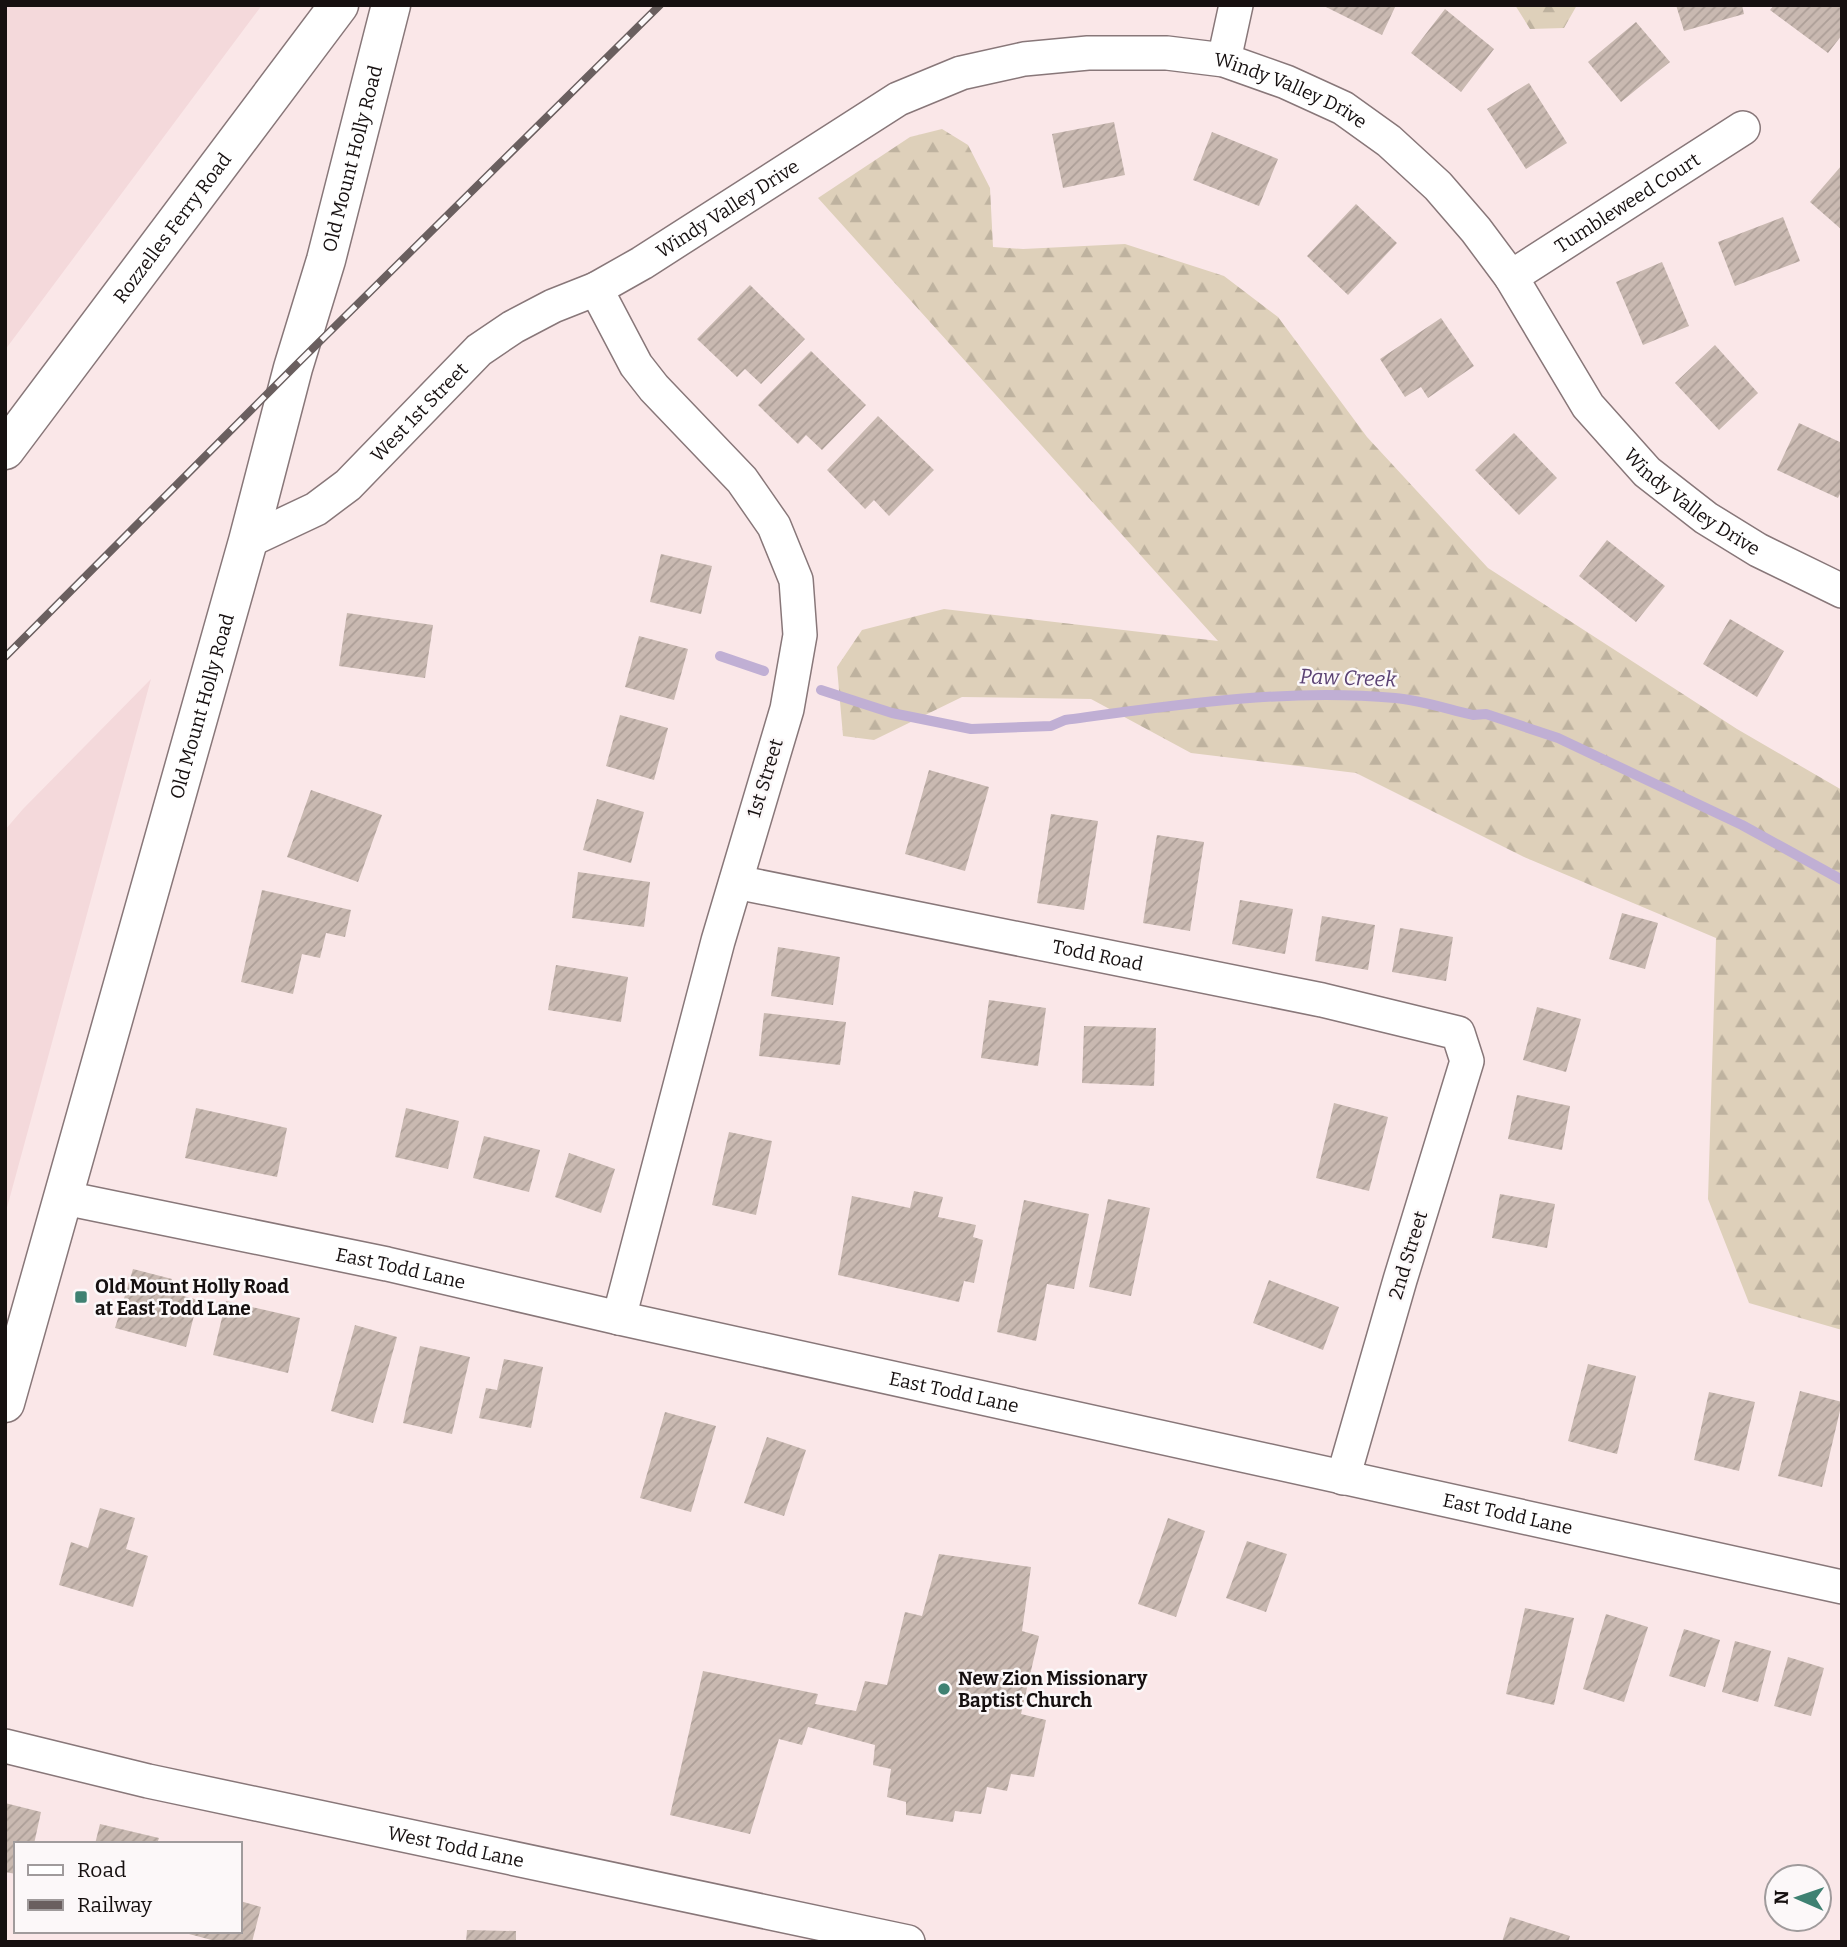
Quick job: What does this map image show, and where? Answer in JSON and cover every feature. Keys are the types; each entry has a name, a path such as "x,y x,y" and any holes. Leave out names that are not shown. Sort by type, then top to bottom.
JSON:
{"street":[{"name":"Rozzelles Ferry Road","path":"5,450 339,5"},
{"name":"Old Mount Holly Road","path":"5,1403 65,1198 248,541 293,368 326,260 391,5"},
{"path":"1224,60 1236,5"},
{"name":"Windy Valley Drive","path":"596,289 898,99 961,73 1024,59 1088,53 1167,52 1224,60 1286,82 1343,108 1389,141 1438,186 1476,230 1511,278 1588,406 1647,472 1706,518 1758,550 1842,591"},
{"name":"Tumbleweed Court","path":"1511,278 1743,128"},
{"name":"West 1st Street","path":"248,541 316,509 348,485 479,350 513,327 553,306 596,289"},
{"name":"1st Street","path":"596,289 636,365 654,388 742,480 774,526 796,580 800,635 787,709 736,882 619,1318"},
{"name":"Todd Road","path":"736,882 1322,1000 1458,1033"},
{"name":"2nd Street","path":"1343,1478 1467,1061 1458,1033"},
{"name":"East Todd Lane","path":"65,1198 387,1264 619,1318 1842,1587"},
{"name":"West Todd Lane","path":"5,1746 148,1781 908,1942"}],"shaded area":[{"path":"5,5 262,5 5,350"},
{"path":"151,679 5,1215 5,830"}],"green space":[{"path":"1515,5 1577,5 1564,28 1530,29"},
{"path":"942,129 968,145 990,188 993,247 1023,249 1125,244 1224,276 1278,317 1367,437 1488,568 1737,729 1842,790 1842,1330 1749,1303 1708,1199 1716,938 1524,857 1356,773 1191,753 1091,699 962,697 874,740 843,736 837,667 862,630 944,609 1218,641 818,198 910,137"}],"building":[{"path":"1322,5 1396,5 1382,35"},
{"path":"1676,5 1742,5 1744,14 1684,31"},
{"path":"1774,5 1841,5 1842,35 1828,53 1770,10"},
{"path":"1445,9 1494,49 1461,92 1411,53"},
{"path":"1636,22 1670,62 1621,102 1588,62"},
{"path":"1529,83 1567,143 1526,169 1487,109"},
{"path":"1114,122 1125,175 1063,188 1052,134"},
{"path":"1212,132 1278,159 1259,206 1193,180"},
{"path":"1842,165 1842,230 1810,202"},
{"path":"1356,204 1397,243 1348,295 1307,256"},
{"path":"1783,217 1800,261 1735,286 1718,242"},
{"path":"1662,262 1689,326 1643,345 1616,282"},
{"path":"750,285 805,339 761,384 745,369 737,377 697,339"},
{"path":"1441,318 1474,366 1428,398 1421,387 1405,397 1380,359"},
{"path":"1715,345 1758,393 1719,430 1675,383"},
{"path":"811,351 866,405 822,450 806,435 798,444 758,405"},
{"path":"878,416 934,470 889,516 874,500 865,509 827,470"},
{"path":"1799,423 1842,443 1842,490 1838,498 1777,470"},
{"path":"1514,433 1557,478 1519,515 1475,470"},
{"path":"1607,540 1665,586 1636,622 1579,576"},
{"path":"661,554 712,566 701,614 650,602"},
{"path":"347,613 433,625 425,678 339,666"},
{"path":"1730,619 1784,651 1757,697 1703,664"},
{"path":"639,636 688,649 674,700 625,687"},
{"path":"620,715 668,728 654,780 606,766"},
{"path":"929,770 989,787 965,871 905,854"},
{"path":"311,790 382,815 358,882 287,857"},
{"path":"597,799 644,812 631,863 583,850"},
{"path":"1051,814 1098,821 1084,910 1037,903"},
{"path":"1157,835 1204,842 1190,931 1143,923"},
{"path":"578,872 650,882 644,927 572,918"},
{"path":"262,890 351,910 345,937 326,933 320,958 302,954 293,994 241,982"},
{"path":"1240,900 1293,909 1285,954 1232,944"},
{"path":"1622,913 1658,923 1645,969 1609,959"},
{"path":"1322,916 1375,925 1368,970 1315,961"},
{"path":"1400,928 1453,937 1446,981 1392,972"},
{"path":"778,947 840,957 833,1005 771,996"},
{"path":"556,965 628,977 621,1022 548,1010"},
{"path":"989,1000 1046,1008 1038,1066 981,1058"},
{"path":"1537,1007 1581,1019 1566,1072 1523,1060"},
{"path":"764,1013 846,1022 840,1065 759,1056"},
{"path":"1084,1026 1156,1028 1154,1086 1082,1083"},
{"path":"1517,1095 1570,1106 1562,1150 1508,1139"},
{"path":"1334,1103 1388,1117 1369,1191 1316,1178"},
{"path":"196,1108 287,1128 277,1177 185,1158"},
{"path":"406,1108 459,1121 448,1169 395,1157"},
{"path":"729,1132 772,1141 756,1215 712,1205"},
{"path":"484,1136 540,1150 529,1192 473,1178"},
{"path":"569,1153 615,1169 601,1213 555,1197"},
{"path":"914,1191 943,1197 938,1217 976,1225 973,1237 983,1240 974,1283 964,1281 959,1302 838,1275 852,1196 910,1208"},
{"path":"1500,1194 1555,1204 1547,1248 1492,1238"},
{"path":"1108,1199 1150,1208 1131,1296 1089,1287"},
{"path":"1024,1200 1089,1214 1074,1289 1047,1284 1036,1341 997,1332"},
{"path":"133,1269 172,1279 169,1292 198,1300 186,1347 115,1328"},
{"path":"1269,1280 1339,1307 1323,1350 1253,1323"},
{"path":"226,1301 300,1318 288,1373 213,1355"},
{"path":"355,1325 397,1337 373,1423 331,1411"},
{"path":"420,1346 470,1357 452,1434 403,1423"},
{"path":"504,1359 543,1367 531,1428 479,1418 486,1388 497,1390"},
{"path":"1588,1364 1636,1376 1617,1454 1568,1441"},
{"path":"1800,1391 1842,1402 1822,1487 1778,1476"},
{"path":"1709,1392 1755,1402 1739,1471 1694,1460"},
{"path":"665,1412 716,1426 691,1512 640,1498"},
{"path":"767,1437 806,1450 784,1516 744,1503"},
{"path":"100,1508 135,1518 126,1549 148,1556 133,1607 59,1585 71,1542 88,1548"},
{"path":"1168,1518 1205,1531 1176,1617 1138,1604"},
{"path":"1247,1541 1287,1554 1266,1612 1226,1598"},
{"name":"New Zion Missionary Baptist Church","path":"939,1554 1031,1567 1022,1631 1039,1636 1021,1714 1046,1720 1034,1777 1011,1774 1007,1791 987,1787 981,1814 955,1811 953,1822 906,1815 906,1802 887,1797 891,1769 873,1765 875,1745 808,1727 802,1745 779,1739 750,1834 670,1815 703,1671 818,1694 815,1704 856,1711 865,1681 887,1685 905,1612 922,1616"},
{"path":"1525,1608 1574,1618 1554,1705 1506,1694"},
{"path":"1606,1614 1648,1627 1624,1702 1583,1689"},
{"path":"1684,1629 1720,1640 1705,1687 1669,1676"},
{"path":"1735,1641 1771,1651 1758,1702 1722,1692"},
{"path":"1788,1657 1824,1668 1811,1716 1774,1706"},
{"path":"5,1803 41,1812 34,1842 14,1842 14,1874 5,1872"},
{"path":"100,1824 159,1838 158,1842 96,1842"},
{"path":"242,1902 261,1907 252,1942 219,1942 189,1934 242,1933"},
{"path":"1510,1917 1570,1936 1568,1942 1502,1942"},
{"path":"467,1930 516,1931 516,1942 466,1942"}],"waterway":[{"name":"Paw Creek","path":"720,656 764,671"},
{"name":"Paw Creek","path":"821,690 892,713 971,729 1051,726 1065,720 1188,704 1312,695 1395,698 1473,715 1486,714 1558,738 1742,825 1842,880"}],"railway":[{"path":"5,657 660,5"}],"place":[{"name":"Old Mount Holly Road at East Todd Lane","path":"81,1297"},
{"name":"New Zion Missionary Baptist Church","path":"944,1689"}]}
